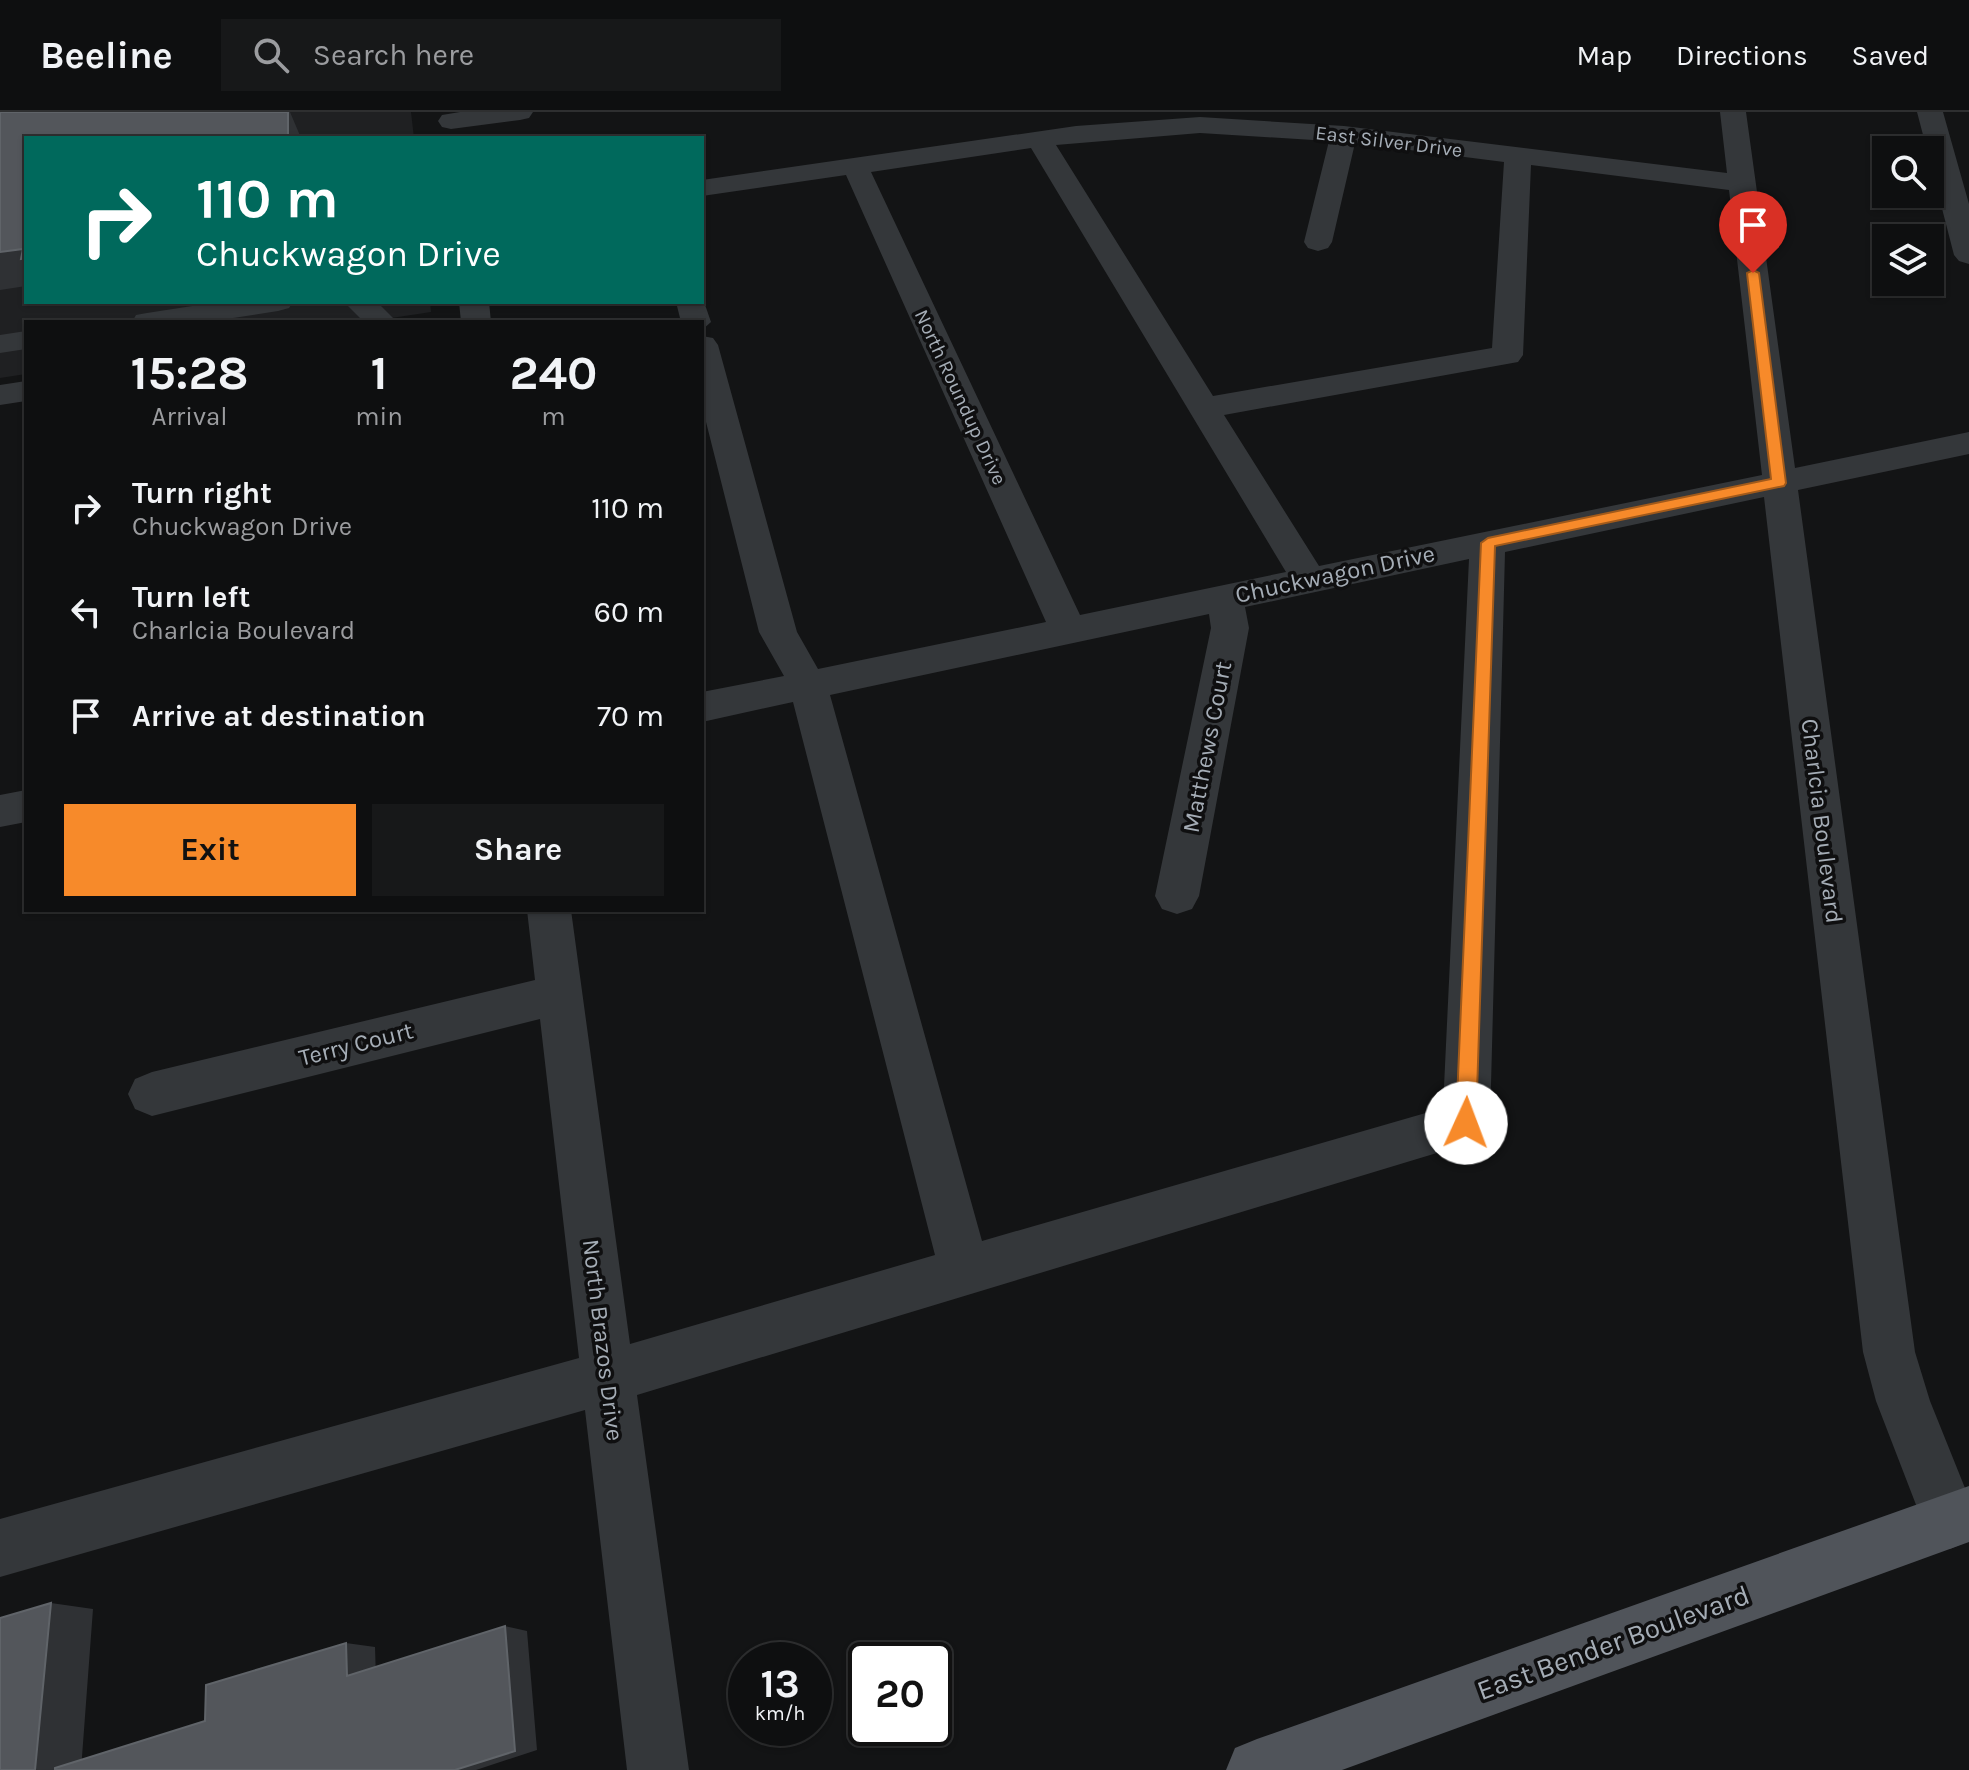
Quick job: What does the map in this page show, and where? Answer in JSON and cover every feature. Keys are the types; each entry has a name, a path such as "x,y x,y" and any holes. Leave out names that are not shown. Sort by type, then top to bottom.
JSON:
{"main road":[{"name":"East Bender Boulevard","path":"1257,1770 1959,1517"}],"street":[{"path":"451,124 520,112"},
{"name":"Charlcia Boulevard","path":"1733,112 1889,1352 1903,1401 1959,1517"},
{"path":"1930,112 1969,255"},
{"name":"East Silver Drive","path":"704,188 1039,139 1131,128 1200,125 1344,134 1742,183"},
{"path":"1318,242 1344,134"},
{"path":"1039,139 1309,580"},
{"path":"1204,408 1507,355 1518,156"},
{"name":"North Roundup Drive","path":"855,166 1068,629"},
{"path":"160,320 265,304"},
{"path":"361,304 380,320"},
{"path":"0,344 24,340"},
{"path":"704,353 778,632 808,685 965,1272"},
{"path":"0,395 24,391"},
{"name":"Chuckwagon Drive","path":"704,707 1969,443"},
{"path":"0,1548 607,1377 1466,1123 1488,543"},
{"name":"Matthews Court","path":"1177,896 1230,628 1225,597"},
{"path":"0,811 24,806"},
{"name":"North Brazos Drive","path":"549,912 658,1770"},
{"name":"Terry Court","path":"152,1094 560,994"}],"shaded area":[{"path":"0,112 411,112 414,136 24,136 24,304 430,304 431,312 378,320 24,320 24,374 0,378"}],"building":[{"path":"0,112 288,112 288,136 24,136 24,258 21,259 23,249 0,252"},
{"path":"51,1603 35,1770 0,1770 0,1618"},
{"path":"505,1626 515,1751 455,1770 55,1770 205,1721 206,1685 346,1643 347,1676"}],"route":[{"path":"1466,1123 1488,543 1779,483 1753,273"}]}
